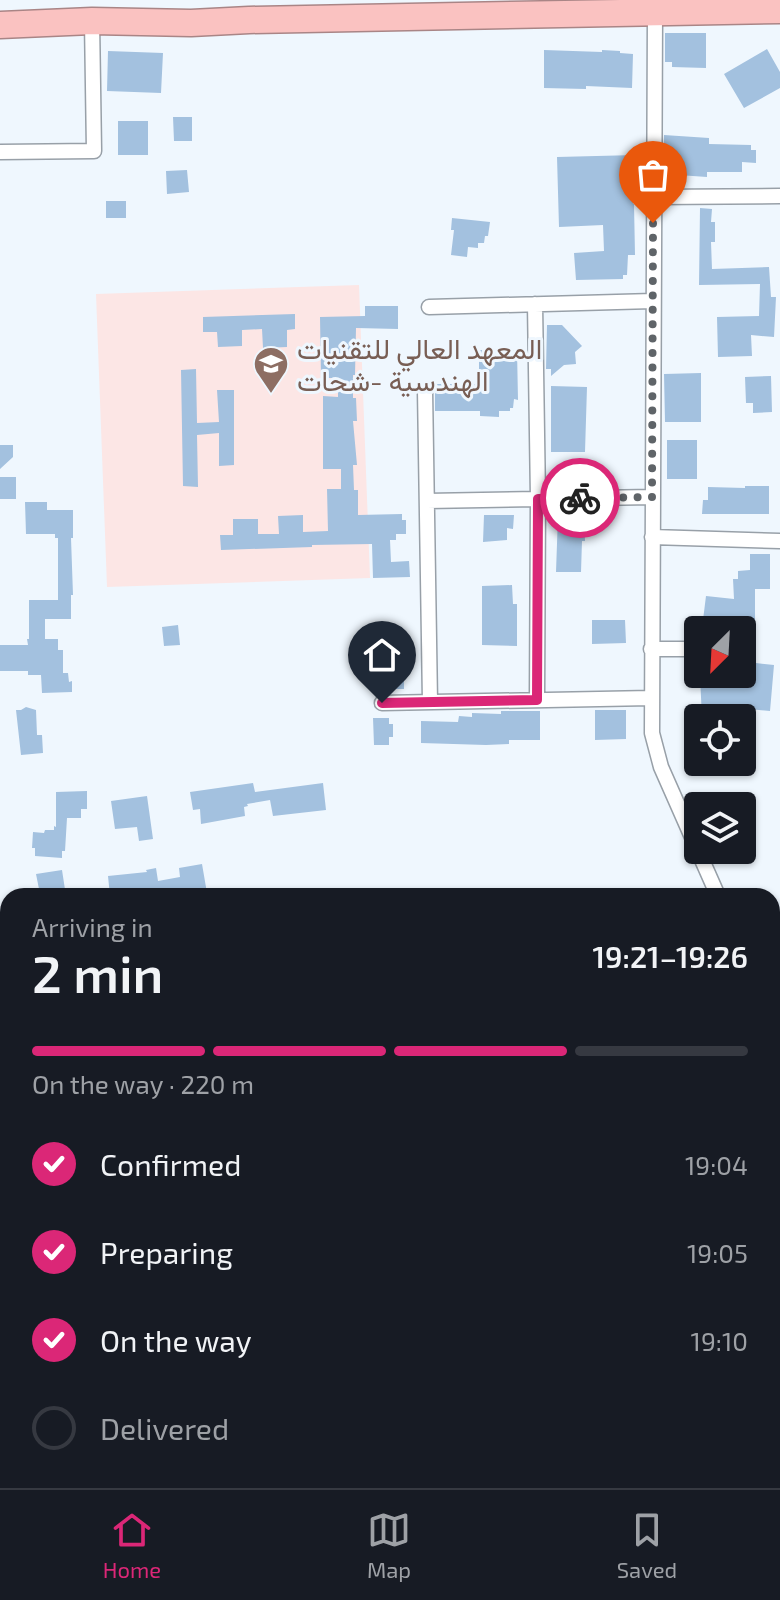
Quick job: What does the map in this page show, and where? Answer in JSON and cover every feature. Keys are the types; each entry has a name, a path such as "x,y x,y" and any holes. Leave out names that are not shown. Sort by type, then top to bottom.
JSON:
{"highway":[{"path":"0,25 92,21 191,23 330,9 780,10"}],"street":[{"path":"655,12 652,733 657,756 715,888"},
{"path":"0,152 94,151 92,21"},
{"path":"653,197 780,196"},
{"path":"429,307 653,301"},
{"path":"535,304 537,700"},
{"path":"425,390 430,702"},
{"path":"427,501 652,497"},
{"path":"652,537 780,541"},
{"path":"651,649 684,649"},
{"path":"382,703 651,698"}],"shaded area":[{"path":"359,285 370,578 107,587 96,294"}],"building":[{"path":"665,33 706,33 706,68 672,67 672,62 665,62"},
{"path":"767,49 780,72 780,88 744,108 724,74"},
{"path":"544,50 602,50 633,54 632,88 544,88"},
{"path":"108,51 163,53 161,93 107,91"},
{"path":"173,117 192,117 192,141 174,141"},
{"path":"118,121 148,121 148,155 118,155"},
{"path":"664,135 709,138 709,144 751,145 751,150 756,150 756,163 742,162 742,172 707,172 707,177 664,174"},
{"path":"636,155 636,176 632,176 635,255 628,255 627,275 623,275 623,279 576,280 574,253 604,251 603,225 559,227 557,157"},
{"path":"187,170 189,192 167,194 166,171"},
{"path":"106,201 126,201 126,218 106,218"},
{"path":"700,208 712,209 711,222 715,222 715,242 711,242 712,269 769,267 771,297 776,297 774,337 751,335 752,356 718,357 717,317 759,316 760,284 699,285"},
{"path":"452,218 490,222 484,243 478,243 478,248 468,247 467,257 451,255"},
{"path":"365,306 398,306 398,329 356,328 353,398 356,398 357,421 353,421 357,465 353,465 354,490 358,490 358,515 402,514 402,520 406,520 406,534 396,534 396,540 390,540 391,562 409,561 410,577 373,578 372,544 221,550 220,535 233,535 233,519 258,519 258,534 279,534 278,516 303,515 303,532 328,531 327,489 341,489 341,469 323,469 323,396 338,397 338,378 321,378 320,317 365,316"},
{"path":"295,314 295,329 287,330 287,347 263,348 262,329 242,330 242,346 218,347 217,332 203,332 203,317"},
{"path":"547,325 562,325 582,346 575,352 576,364 564,365 551,376 551,369 546,369"},
{"path":"479,350 517,350 518,400 514,399 513,408 499,411 499,417 480,416 480,411 435,411 433,384 479,384"},
{"path":"196,369 197,423 219,422 217,390 234,390 234,465 219,466 219,433 197,435 198,487 183,486 181,370"},
{"path":"701,373 701,422 665,422 664,374"},
{"path":"771,376 772,412 753,413 753,403 746,403 745,377"},
{"path":"551,386 587,387 585,452 551,452"},
{"path":"667,440 697,440 697,479 667,479"},
{"path":"0,445 13,445 13,457 0,469"},
{"path":"0,477 16,477 16,499 0,499"},
{"path":"769,486 769,514 702,514 703,500 708,500 708,487"},
{"path":"25,502 47,502 47,510 73,510 71,619 45,619 45,639 58,639 58,650 63,650 63,673 68,673 69,682 72,681 72,692 42,693 41,675 28,675 28,671 0,671 0,645 28,645 29,600 58,600 58,538 55,534 26,534"},
{"path":"584,514 581,572 556,572 558,515"},
{"path":"484,515 514,515 513,529 507,528 507,540 483,542"},
{"path":"750,554 770,554 770,589 755,589 755,616 704,616 706,596 734,599 733,579 738,579 738,571 750,570"},
{"path":"512,585 513,604 517,604 517,646 482,645 482,586"},
{"path":"592,620 625,620 626,643 592,644"},
{"path":"178,625 180,645 164,646 162,627"},
{"path":"376,661 404,661 404,689 376,689"},
{"path":"756,663 774,665 770,711 756,710 756,704 701,704 701,688 756,688"},
{"path":"26,707 36,710 37,735 42,735 43,753 21,755 16,710"},
{"path":"595,710 626,710 626,739 595,740"},
{"path":"501,711 540,711 540,740 509,740 509,744 486,745 421,743 421,721 458,722 459,716 501,714"},
{"path":"373,718 389,718 389,724 393,724 393,737 389,737 389,745 374,745"},
{"path":"253,783 255,792 323,783 326,810 273,816 270,800 247,804 244,807 245,816 201,824 200,809 193,810 190,792"},
{"path":"87,791 87,809 81,809 81,818 67,818 62,858 35,856 33,832 44,833 56,827 56,792"},
{"path":"147,796 153,839 139,841 137,827 115,829 111,801"},
{"path":"202,864 206,888 109,888 108,876 147,872 156,868 158,881 180,877 179,868"},
{"path":"62,870 65,888 39,888 36,874"}],"way so far":[{"path":"580,498 652,497 653,223"}],"place":[{"name":"المعهد العالي للتقنيات الهندسية -شحات","path":"271,395"}],"route":[{"path":"382,703 537,700 538,499 580,498"}]}
